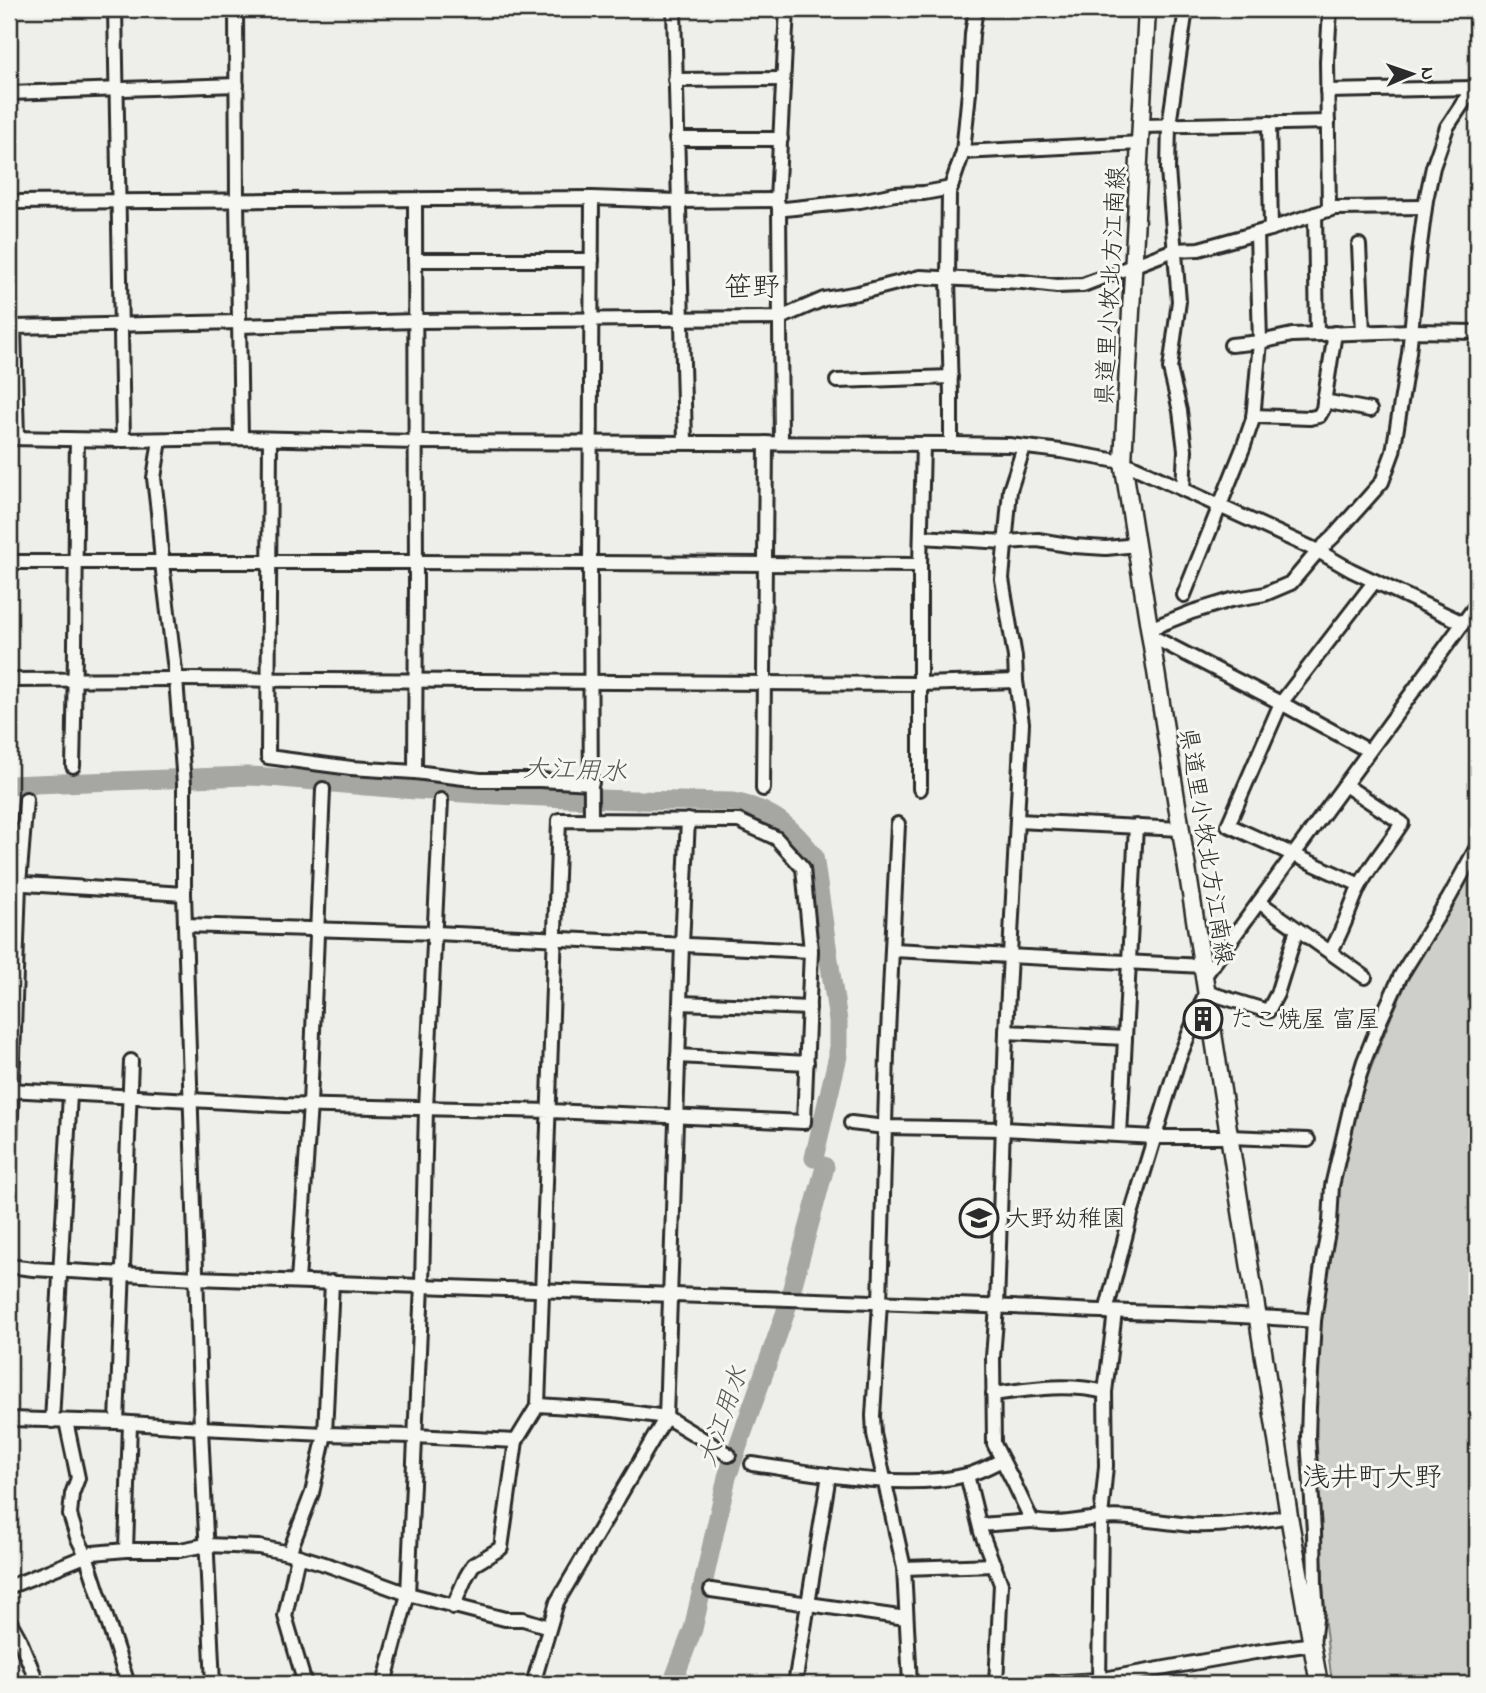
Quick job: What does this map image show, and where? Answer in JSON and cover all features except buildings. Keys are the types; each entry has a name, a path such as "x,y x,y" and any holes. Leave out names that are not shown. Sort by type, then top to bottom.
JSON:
{"main road":[{"name":"県道里小牧北方江南線","path":"1147,9 1123,462 1289,1516 1319,1684"}],"street":[{"path":"116,9 122,440"},
{"path":"236,9 241,438"},
{"path":"674,9 685,442"},
{"path":"781,443 778,204 787,9"},
{"path":"951,444 949,193 963,152 976,9"},
{"path":"1183,489 1185,450 1180,411 1170,369 1179,301 1168,170 1170,125 1186,9"},
{"path":"1329,210 1327,61 1330,9"},
{"path":"675,80 783,79"},
{"path":"9,93 237,85"},
{"path":"1327,91 1475,85"},
{"path":"1150,633 1203,608 1265,594 1292,583 1382,482 1393,452 1411,331 1425,207 1433,167 1447,127 1475,85"},
{"path":"1142,126 1328,122"},
{"path":"1269,123 1271,229"},
{"path":"676,139 780,139"},
{"path":"963,152 1141,143"},
{"path":"9,202 592,198 778,204 785,209 951,188"},
{"path":"591,820 592,198"},
{"path":"415,200 415,772"},
{"path":"1425,207 1334,208 1199,249 1174,250 1083,285 1057,286 920,277 824,299 780,318 14,327 13,438 951,444 1061,451 1123,462 1306,545 1351,570 1464,623"},
{"path":"1315,214 1317,334"},
{"path":"1184,595 1254,416 1260,342 1257,233"},
{"path":"1359,245 1363,332"},
{"path":"415,260 592,261"},
{"path":"1231,345 1292,335 1477,332"},
{"path":"1254,416 1318,416 1323,410 1335,333"},
{"path":"837,381 951,377"},
{"path":"1324,401 1370,410"},
{"path":"270,439 268,757 480,780 540,780 592,794"},
{"path":"73,766 77,440"},
{"path":"160,440 154,478 184,779 184,894 201,1428 213,1684"},
{"path":"763,789 766,443"},
{"path":"920,789 923,444"},
{"path":"1024,447 1010,490 1002,579 1022,723 1006,1032 993,1394 994,1444 1032,1521"},
{"path":"921,537 1005,542 1038,540 1105,548 1137,545"},
{"path":"9,562 920,565"},
{"path":"1360,885 1228,825 1281,703 1375,581"},
{"path":"1098,1682 1101,1518 1106,1466 1105,1392 1110,1312 1131,1214 1204,978 1477,604"},
{"path":"1150,633 1370,751"},
{"path":"9,680 176,678 920,684 1016,681"},
{"path":"1330,952 1360,885 1402,823 1345,785"},
{"path":"298,1281 310,1104 323,789"},
{"path":"9,1173 14,884 26,799"},
{"path":"384,1684 408,1594 440,800"},
{"path":"11,1090 284,1105 550,1111 804,1122 811,951 803,868 776,838 739,821 559,820 550,1111 538,1405 516,1441 501,1548 473,1565 453,1606"},
{"path":"533,1684 557,1602 666,1417 688,820"},
{"path":"1017,821 1181,829"},
{"path":"898,824 887,1054 880,1303 873,1416 883,1480 904,1569 910,1684"},
{"path":"1120,1135 1136,826"},
{"path":"1031,1684 1098,1682 1255,1652 1313,1644 1317,1610 1308,1428 1314,1321 1340,1146 1362,1069 1401,975 1477,847"},
{"path":"14,884 184,894"},
{"path":"1259,902 1365,977"},
{"path":"186,925 317,928 811,951"},
{"path":"893,950 1129,962 1204,978 1268,1011 1277,994 1297,929"},
{"path":"680,1003 809,1008"},
{"path":"1006,1032 1125,1038"},
{"path":"678,1056 807,1063"},
{"path":"126,1549 123,1274 131,1061"},
{"path":"52,1421 70,1094"},
{"path":"851,1123 1155,1138 1308,1140"},
{"path":"9,1266 197,1278 1110,1312 1257,1315 1314,1321"},
{"path":"305,1684 285,1616 293,1554 312,1493 325,1434 332,1282"},
{"path":"993,1394 1068,1386 1105,1392"},
{"path":"538,1405 614,1410 666,1417 729,1455"},
{"path":"9,1419 516,1441"},
{"path":"66,1421 78,1478 72,1494 70,1515 86,1555 128,1684"},
{"path":"752,1464 898,1482 967,1475 1002,1460"},
{"path":"795,1684 829,1475"},
{"path":"967,1475 980,1525 1001,1584 996,1684"},
{"path":"980,1525 1032,1521 1047,1524 1066,1523 1101,1518 1192,1525 1262,1521 1289,1516"},
{"path":"9,1587 93,1553 126,1549 180,1550 206,1545 259,1547 328,1565 408,1594 505,1619 523,1619 549,1627"},
{"path":"904,1569 995,1565"},
{"path":"711,1590 906,1618"},
{"path":"9,1620 38,1684"}],"shaded area":[{"path":"1477,859 1477,1684 1332,1684 1325,1624 1316,1423 1320,1323 1340,1178 1367,1078 1392,1015 1407,981"}],"waterway":[{"name":"大江用水","path":"9,785 246,776 467,793 733,802 769,814 797,836 814,856 838,1021 838,1056 814,1158"},
{"name":"大江用水","path":"672,1684 693,1629 727,1477 785,1314 824,1166"}],"place":[{"name":"たこ焼屋 富屋","path":"1203,1019"},
{"name":"大野幼稚園","path":"979,1218"}],"district":[{"name":"笹野","path":"752,286"},
{"name":"浅井町大野","path":"1372,1476"}]}
